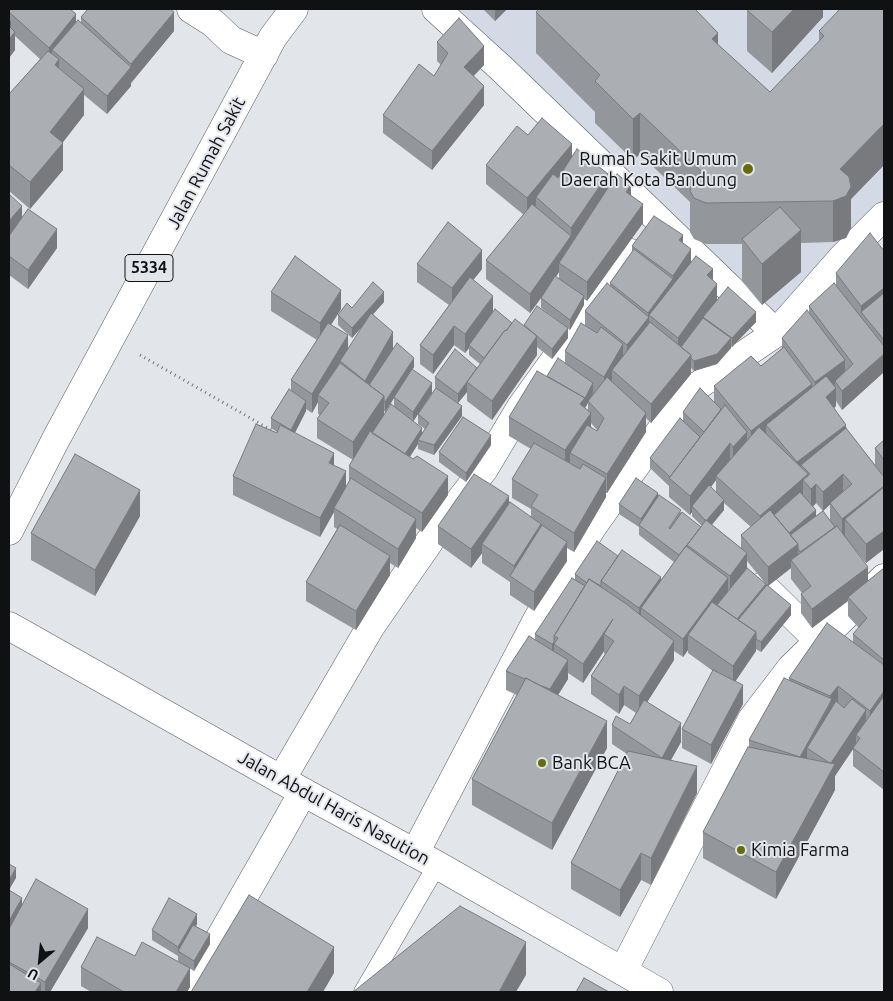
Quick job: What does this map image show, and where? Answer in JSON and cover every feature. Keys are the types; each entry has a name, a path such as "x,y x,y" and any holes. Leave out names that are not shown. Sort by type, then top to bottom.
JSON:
{"main road":[{"path":"191,9 212,23 231,40 264,55"},
{"name":"Jalan Rumah Sakit","path":"9,531 56,438 273,37 294,9"},
{"path":"436,9 501,68 776,333"},
{"path":"426,859 538,620 591,529 637,481 687,393 776,333 830,272 872,246 884,216"},
{"path":"189,992 280,833 292,786 372,626 436,532 484,469 521,407 632,252 658,220"},
{"path":"749,572 819,641"},
{"path":"623,971 752,719 791,668 884,578"},
{"name":"Jalan Abdul Haris Nasution","path":"9,626 292,786 426,859 659,992"}],"lane":[{"path":"363,992 426,859"}],"path":[{"path":"111,339 274,432"}],"shaded area":[{"name":"Rumah Sakit Umum Daerah Kota Bandung","path":"445,9 884,9 884,202 851,237 777,326"}],"building":[{"path":"9,9 70,9 76,14 49,48 9,12"},
{"path":"88,9 170,9 174,12 131,64 81,17"},
{"path":"539,9 695,9 718,33 712,39 770,92 824,36 819,31 840,9 884,9 884,124 840,169 849,177 851,187 846,196 833,201 706,203 694,198 690,191 693,179 702,172 640,113 633,119 595,81 600,75 536,12"},
{"path":"748,9 794,9 772,32"},
{"path":"459,18 484,46 464,67 484,86 432,151 383,115 419,64 434,76 448,53 437,42"},
{"path":"78,20 131,67 107,96 52,50"},
{"path":"9,26 15,32 9,39"},
{"path":"48,51 59,59 55,65 84,89 50,132 63,143 30,182 9,165 9,94"},
{"path":"542,118 572,144 527,198 486,165 517,126 528,135"},
{"path":"577,149 608,174 571,228 536,197 553,174 558,178"},
{"path":"617,174 631,185 626,192 643,204 587,282 559,263"},
{"path":"9,194 22,206 9,221"},
{"path":"532,204 571,236 530,294 486,260"},
{"path":"780,207 801,230 762,264 742,239"},
{"path":"28,209 57,229 28,270 9,256 9,236"},
{"path":"654,216 683,235 679,240 691,249 673,276 632,246"},
{"path":"448,222 482,250 452,288 417,264"},
{"path":"870,233 884,251 884,288 861,306 836,273"},
{"path":"634,249 673,279 648,313 610,283"},
{"path":"295,256 341,290 320,323 271,292"},
{"path":"696,256 713,269 707,275 717,284 678,338 649,315"},
{"path":"555,276 584,296 570,320 541,298"},
{"path":"470,277 493,296 465,334 454,326 433,355 420,345"},
{"path":"373,282 384,292 352,328 338,315 347,303 352,308"},
{"path":"607,283 649,317 627,345 585,311"},
{"path":"834,283 884,346 884,354 842,391 835,381 853,364 809,306"},
{"path":"728,287 756,312 732,338 703,317"},
{"path":"884,293 884,340 861,312"},
{"path":"537,306 568,328 552,349 524,325"},
{"path":"495,309 512,323 484,358 469,345"},
{"path":"807,310 845,360 815,382 782,338"},
{"path":"371,313 393,332 365,381 340,361"},
{"path":"703,318 731,338 717,354 694,361 691,355 681,347"},
{"path":"515,319 537,336 492,401 467,382"},
{"path":"650,322 691,355 651,404 612,370"},
{"path":"328,323 348,335 312,394 291,380"},
{"path":"581,323 597,333 601,327 623,344 604,377 565,351"},
{"path":"397,343 414,358 384,402 384,396 369,385"},
{"path":"784,347 812,384 751,431 714,386 751,356 761,366"},
{"path":"455,349 477,368 458,394 435,377"},
{"path":"558,358 593,383 585,398 547,376"},
{"path":"340,363 384,396 353,442 317,419 329,403 318,395"},
{"path":"412,369 432,383 413,412 394,397"},
{"path":"537,371 585,398 580,404 591,413 565,450 509,417"},
{"path":"826,376 836,388 826,397 846,425 797,462 766,425"},
{"path":"607,377 646,413 607,474 570,453 587,425 597,431 604,418 588,401"},
{"path":"436,388 462,406 434,445 418,440 429,423 418,414"},
{"path":"700,388 721,409 704,432 683,412"},
{"path":"289,389 306,401 291,430 271,418"},
{"path":"391,404 422,428 405,454 372,433"},
{"path":"725,405 747,432 733,447 730,443 690,496 669,478"},
{"path":"463,417 491,435 466,473 439,452"},
{"path":"680,418 700,437 670,477 650,458"},
{"path":"256,424 277,433 280,425 334,453 329,463 346,471 320,518 233,476"},
{"path":"759,427 808,474 760,516 716,476"},
{"path":"846,428 884,477 884,486 842,519 830,503 852,484 843,474 823,492 816,484 811,489 803,480 810,474 801,465"},
{"path":"370,431 413,459 417,456 448,476 422,513 349,466"},
{"path":"884,440 884,460 875,448"},
{"path":"534,443 580,469 583,464 606,478 574,533 531,506 538,495 512,479"},
{"path":"75,454 140,490 95,570 31,533"},
{"path":"474,474 509,496 471,549 438,526"},
{"path":"351,478 416,519 398,549 334,508"},
{"path":"636,478 658,493 641,519 619,504"},
{"path":"709,485 724,500 706,521 692,506"},
{"path":"884,487 884,531 866,544 845,519"},
{"path":"800,492 816,510 789,533 774,515"},
{"path":"659,495 681,510 670,529 682,512 701,527 679,555 639,525"},
{"path":"510,502 541,524 514,566 482,544"},
{"path":"770,510 798,544 768,567 741,535"},
{"path":"823,511 835,527 800,552 798,544 790,535"},
{"path":"706,520 747,553 730,576 687,545"},
{"path":"340,525 390,556 356,611 306,582"},
{"path":"542,525 567,542 534,592 510,576"},
{"path":"837,526 868,567 812,609 801,594 811,586 791,560"},
{"path":"597,541 618,556 601,581 601,586 589,579 587,583 575,574"},
{"path":"686,546 728,578 683,639 641,608"},
{"path":"622,550 661,577 639,608 601,581"},
{"path":"747,568 766,584 737,619 717,605"},
{"path":"884,568 884,660 853,634 867,618 848,597"},
{"path":"572,578 585,586 554,636 552,644 535,634"},
{"path":"589,579 625,603 674,641 639,696 624,686 619,695 591,676 614,641 604,634 613,619 583,664 554,644 558,638 554,636"},
{"path":"767,585 791,605 761,642 756,639 756,632 738,620"},
{"path":"712,602 756,632 733,666 688,635"},
{"path":"827,623 884,665 884,691 870,711 838,686 830,696 789,678"},
{"path":"529,636 568,660 550,689 506,671"},
{"path":"713,670 743,685 711,745 682,729"},
{"path":"526,678 607,721 552,823 472,779"},
{"path":"784,678 832,699 800,757 749,740"},
{"path":"884,696 884,772 853,748 860,738 856,735"},
{"path":"852,699 866,710 831,763 828,762 807,748 836,701 844,708"},
{"path":"644,700 681,723 662,758 612,725 616,716 630,724"},
{"path":"748,747 835,764 776,872 703,832"},
{"path":"628,751 697,766 651,858 641,853 620,890 571,863"},
{"path":"9,864 16,868 9,880"},
{"path":"36,879 88,909 45,982 9,962 9,929"},
{"path":"9,890 22,898 9,921"},
{"path":"249,895 334,947 307,992 191,992"},
{"path":"169,898 197,914 178,947 152,930"},
{"path":"460,906 526,942 499,992 353,992"},
{"path":"193,925 210,934 194,961 178,951"},
{"path":"97,937 135,956 142,942 190,968 176,992 124,992 81,967"},
{"path":"9,964 41,983 35,992 9,992"},
{"path":"584,978 609,992 576,992"}],"place":[{"name":"Rumah Sakit Umum Daerah Kota Bandung","path":"748,169"},
{"name":"Bank BCA","path":"542,763"},
{"name":"Kimia Farma","path":"741,850"}]}
